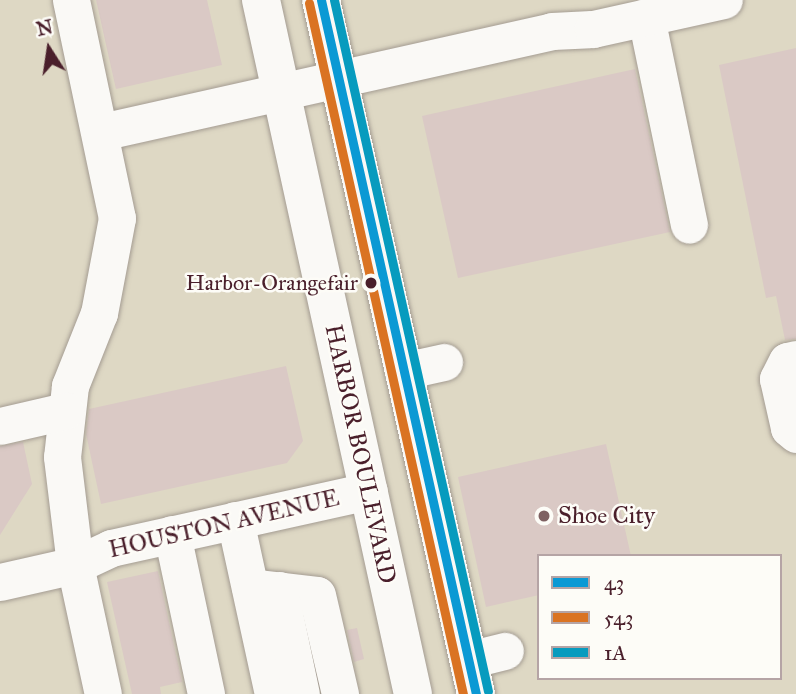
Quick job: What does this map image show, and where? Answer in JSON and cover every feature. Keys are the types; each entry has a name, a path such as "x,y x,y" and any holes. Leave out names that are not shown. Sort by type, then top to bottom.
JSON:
{"main road":[{"name":"HARBOR BOULEVARD","path":"261,0 413,694"},
{"path":"321,0 428,479 483,668"},
{"path":"369,491 428,479"}],"street":[{"path":"71,0 101,132 116,233 99,313 65,411 63,488 75,565 103,694"},
{"path":"101,132 339,79 549,15 646,17 724,0"},
{"path":"646,17 689,225"},
{"path":"796,359 787,361 778,379 789,428 796,434"},
{"path":"403,371 444,362"},
{"path":"0,426 65,411"},
{"name":"HOUSTON AVENUE","path":"0,582 75,565 111,548 369,491"},
{"path":"235,520 264,589 301,694"},
{"path":"172,534 206,694"},
{"path":"264,589 273,694"},
{"path":"264,589 317,595 340,694"}],"building":[{"path":"96,0 207,0 222,65 116,89"},
{"path":"796,48 796,339 785,340 776,296 766,298 719,65"},
{"path":"635,69 670,232 458,278 422,116"},
{"path":"286,366 303,441 287,463 101,504 86,434 89,409"},
{"path":"23,442 32,484 0,535 0,446"},
{"name":"Shoe City","path":"606,444 631,554 537,554 537,595 486,607 458,477"},
{"path":"158,571 182,682 160,687 161,694 132,694 107,582"},
{"path":"357,628 364,659 354,662 347,630"}],"transit line":[{"name":"43","path":"321,0 476,694"},
{"name":"1A","path":"334,0 488,691"},
{"name":"543","path":"309,3 463,694"}],"place":[{"name":"Harbor-Orangefair","path":"371,283"},
{"name":"Shoe City","path":"544,516"}]}
